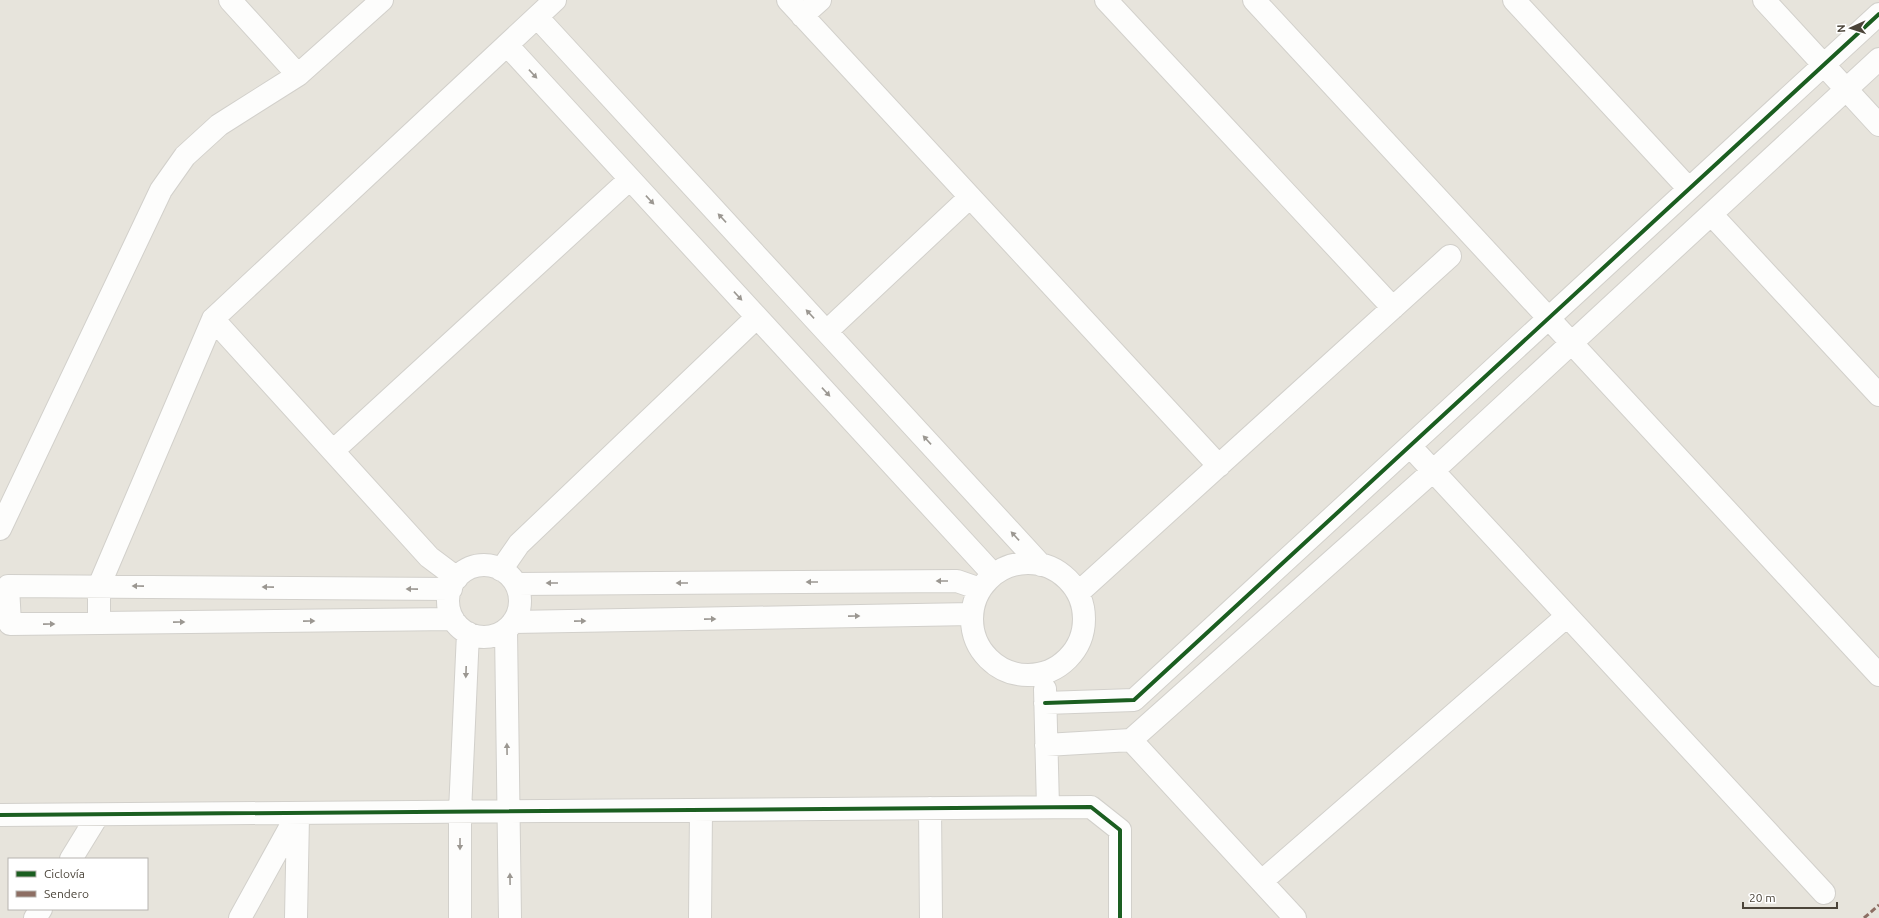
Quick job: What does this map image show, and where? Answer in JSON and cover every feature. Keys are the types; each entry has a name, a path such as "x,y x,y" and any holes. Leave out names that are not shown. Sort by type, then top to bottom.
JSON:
{"street":[{"path":"230,0 298,75"},
{"path":"0,529 161,190 185,156 219,125 298,75 382,0"},
{"path":"99,623 98,586 213,318 556,0"},
{"path":"788,0 1218,466"},
{"path":"802,16 820,0"},
{"path":"1106,0 1393,308"},
{"path":"1254,0 1879,675"},
{"path":"1514,0 1689,189"},
{"path":"1764,0 1879,125"},
{"path":"1045,703 1134,700 1879,14"},
{"path":"537,17 1041,565"},
{"path":"507,45 757,317 986,581"},
{"path":"1046,745 1131,740 1433,471 1879,59"},
{"path":"334,450 630,179"},
{"path":"827,332 970,197"},
{"path":"1711,214 1879,395"},
{"path":"1078,593 1450,256"},
{"path":"508,577 519,544 757,317"},
{"path":"213,318 454,584"},
{"path":"1410,446 1824,893"},
{"path":"1030,562 1041,565 1049,567 1066,578 1078,593 1084,612 1083,632 1075,650 1062,665 1045,674 1025,676 1006,672 989,661 978,646 971,627 972,607 986,581 1011,565 1030,562"},
{"path":"460,918 460,626 449,599 454,584 464,572 482,566 492,566 508,577 519,594 520,604 509,626 508,811 510,918"},
{"path":"508,577 986,581"},
{"path":"454,584 8,586 10,624 99,623 460,626 477,636 487,637 497,635 509,626 972,614"},
{"path":"1262,881 1568,616"},
{"path":"1045,674 1048,808"},
{"path":"1131,740 1296,918"},
{"path":"0,815 1091,807 1120,830 1120,918"},
{"path":"930,808 931,918"},
{"path":"700,918 701,810"},
{"path":"240,918 298,813"},
{"path":"296,918 298,813"},
{"path":"72,858 98,815"}],"shaded area":[{"path":"0,0 1879,0 1879,918 0,918"}],"marked path":[{"path":"1864,918 1879,905"}],"cycle path":[{"path":"1045,703 1134,700 1879,14"},
{"path":"0,815 1091,807 1120,830 1120,918"}]}
